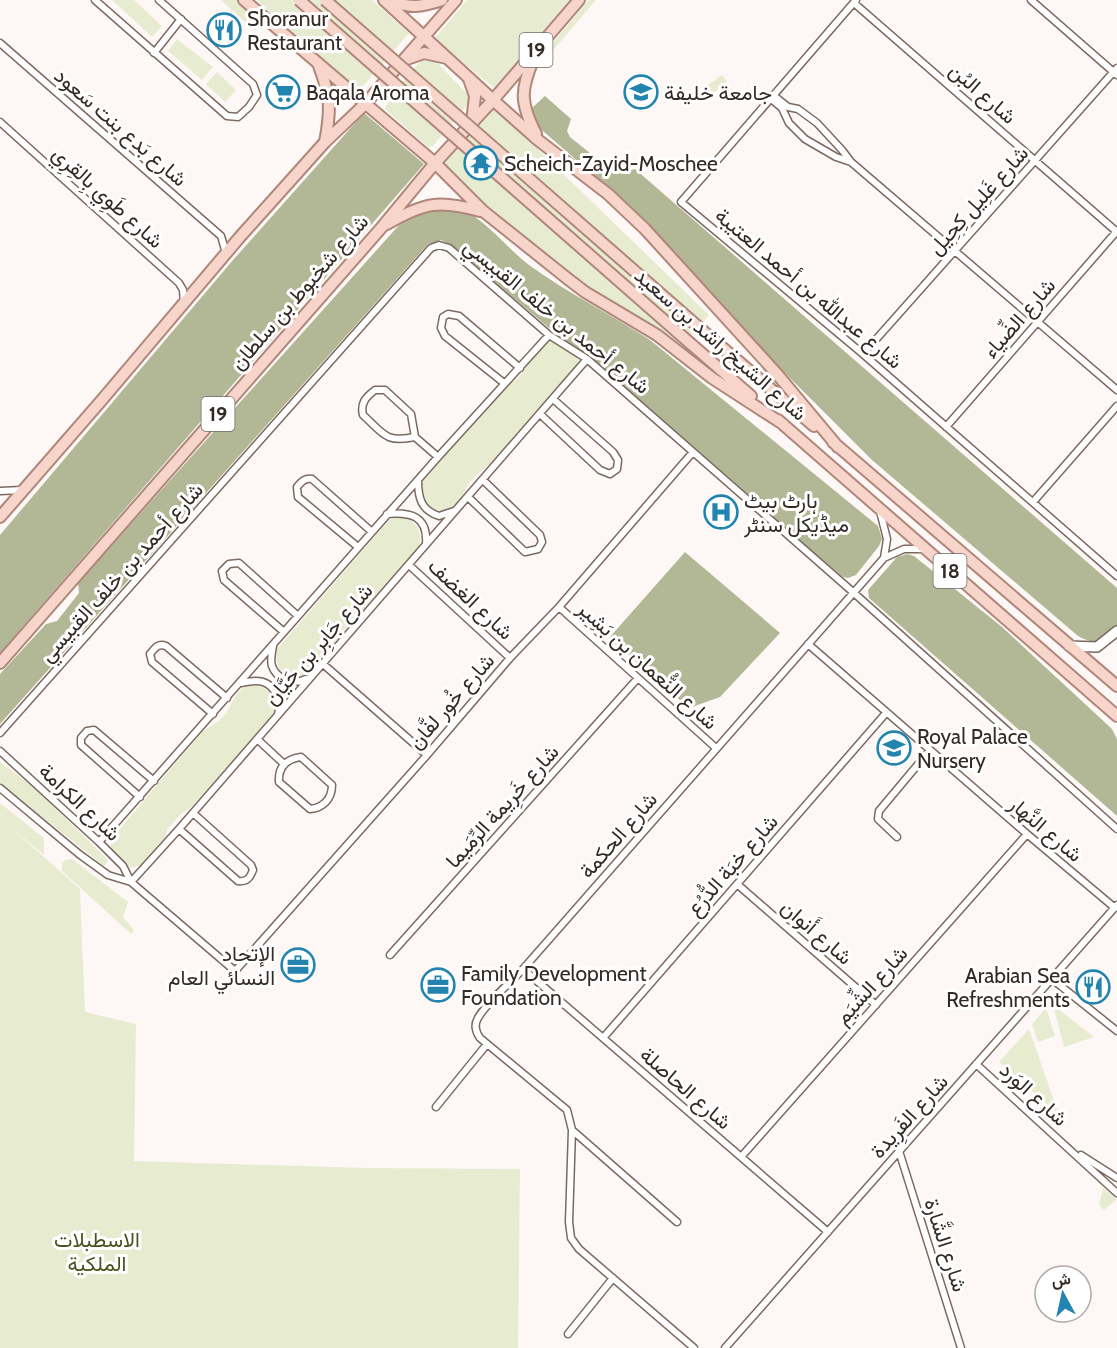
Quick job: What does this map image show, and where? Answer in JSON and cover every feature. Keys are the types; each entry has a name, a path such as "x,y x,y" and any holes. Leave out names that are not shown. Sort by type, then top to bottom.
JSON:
{"main road":[{"path":"244,0 435,163 483,211 585,292 657,335 712,378 783,424"},
{"name":"شارع الشيخ راشد بن سعيد","path":"299,0 1117,716"},
{"name":"شارع الشيخ راشد بن سعيد","path":"325,0 703,331 1117,686"},
{"path":"384,0 538,140 608,194 645,229 777,374 838,447"},
{"path":"389,0 402,6 415,7 442,0"},
{"path":"0,515 101,401 239,238 325,142 365,104 456,0"},
{"name":"شارع شخبوط بن سلطان","path":"0,663 579,0"},
{"path":"538,47 526,75 523,98 526,114 538,140"},
{"path":"401,62 424,53 450,59"},
{"path":"317,63 328,88 329,97 329,121 325,142"},
{"path":"467,76 475,96 472,123"},
{"path":"384,82 378,107 386,121"},
{"path":"416,147 432,152 452,144"},
{"path":"382,227 403,215 436,203 483,211"}],"street":[{"path":"95,0 228,116 238,117 257,95 253,84 159,0"},
{"path":"1031,0 1116,72"},
{"name":"شارع عبدالله بن أحمد العتيبة","path":"855,1 681,202 863,354 1117,576"},
{"name":"شارع البُن","path":"855,1 1117,232"},
{"path":"154,53 181,19"},
{"name":"شارع بَدع بنت سَعود","path":"0,43 220,236 226,253"},
{"name":"شارع غَلِيل كِحِيل","path":"863,354 1116,72"},
{"path":"772,96 782,108 789,123 805,139 836,158 851,162"},
{"path":"772,96 788,107 798,109 817,123 851,162 1117,390"},
{"name":"شارع طَوِي بِالقِرِي","path":"0,122 179,284 183,290 184,302"},
{"name":"شارع الضِّياء","path":"946,427 1117,232"},
{"path":"220,236 239,238"},
{"name":"شارع أحمد بن خلف القبيسي","path":"0,733 431,248 439,245 449,248 549,335 588,359 1117,829"},
{"path":"504,382 445,336 441,328 443,317 448,314 459,316 520,368"},
{"name":"شارع جَابِر بن حَيَّان","path":"99,842 504,382 520,368 549,335"},
{"name":"شارع جَابِر بن حَيَّان","path":"130,882 179,829 588,359"},
{"path":"415,437 389,439 363,415 363,404 368,396 375,390 385,390 411,414 414,420 415,437 438,457"},
{"path":"540,414 600,470 610,474 617,469 618,460 613,452 553,399"},
{"path":"1033,502 1117,406"},
{"name":"شارع خُور لفَّان","path":"235,971 510,658 559,607 693,452"},
{"name":"شارع جَابِر بن حَيَّان","path":"358,547 298,497 297,487 303,480 312,479 372,532"},
{"path":"418,480 418,495 426,509 441,516 456,510"},
{"path":"468,497 525,552 538,549 542,542 540,535 483,480"},
{"path":"0,491 23,490"},
{"path":"880,510 887,539 884,558"},
{"path":"387,514 410,514 419,519 427,533 426,545"},
{"path":"884,558 904,549 925,549"},
{"name":"شارع الحكمة","path":"487,1044 477,1033 478,1018 884,558"},
{"name":"شارع جَابِر بن حَيَّان","path":"284,632 224,580 222,572 229,564 238,563 298,616"},
{"name":"شارع الغضف","path":"409,565 510,658"},
{"name":"شارع النُّعمان بن بَشِير","path":"559,607 716,748"},
{"path":"1070,646 1097,646 1115,633 1117,645"},
{"path":"213,714 152,662 150,654 157,646 161,644 166,646 227,698"},
{"name":"شارع النَّهار","path":"808,644 1027,834 1116,907"},
{"path":"273,645 272,666 276,674 290,681 300,682 310,678"},
{"path":"322,664 427,755"},
{"name":"شارع خَرِيمة الرِّمَيما","path":"390,955 638,678"},
{"path":"239,683 258,681 270,687 279,699 280,706 276,717"},
{"name":"شارع خبَة الدُّرُع","path":"603,1038 886,713"},
{"path":"140,797 81,745 81,738 87,730 94,730 154,781"},
{"path":"257,739 284,764"},
{"path":"897,837 878,819 879,811 930,750"},
{"name":"شارع الكرامة","path":"0,751 123,866 130,882"},
{"path":"301,757 332,785 332,793 326,802 317,808 310,809 279,782 279,773 284,764 292,758 301,757"},
{"name":"شارع الكرامة","path":"0,788 79,854 108,874 130,882 235,971"},
{"path":"179,829 238,881 244,882 251,877 253,870 251,865 193,813"},
{"name":"شارع الشِّيَم","path":"741,1157 1027,834"},
{"name":"شارع أَنوان","path":"737,884 876,1005"},
{"name":"شارع الفَرِيدة","path":"725,1348 1116,907"},
{"name":"شارع الحاصلة","path":"523,969 828,1232"},
{"path":"1052,979 1117,1031"},
{"path":"436,1107 487,1044 567,1110 572,1130 569,1222 572,1238 579,1249 694,1348"},
{"name":"شارع الوَرد","path":"976,1064 1117,1193"},
{"path":"572,1130 677,1222"},
{"name":"شارع الوَرد","path":"1070,1148 1116,1175"},
{"name":"شارع الشَّارة","path":"899,1151 962,1348"},
{"path":"1106,1184 1116,1175"},
{"path":"568,1334 613,1278"}],"green space":[{"path":"112,0 134,0 162,26 152,37"},
{"path":"221,0 241,0 262,20 255,31"},
{"path":"257,0 372,0 409,33 358,92"},
{"path":"467,0 569,0 494,88 434,39"},
{"path":"589,0 596,0 538,68 534,65"},
{"path":"177,39 213,67 202,80 168,51"},
{"path":"425,56 432,57 471,98 433,146 428,147 385,109 391,95"},
{"path":"217,72 236,90 225,102 206,84"},
{"path":"722,75 727,82 711,95 705,87"},
{"path":"545,96 571,119 567,131 570,137 616,174 635,169 1117,588 1117,625 1100,640 1091,641 1078,636 872,460 717,305 676,253 619,197 536,125 531,113 533,107"},
{"path":"493,106 709,315 682,348 558,266 442,166"},
{"path":"364,113 424,164 0,653 0,535 233,260"},
{"path":"434,207 457,209 470,214 529,265 650,340 878,526 882,539 879,546 856,575 843,577 451,245 441,240 428,244 0,724 0,674 46,624 57,621 79,593 78,583 400,224 408,217"},
{"path":"553,338 575,353 578,358 577,367 492,462 468,485 455,506 445,510 433,508 425,500 423,481 506,385 520,377 534,354 549,339"},
{"path":"404,516 413,522 420,533 418,548 306,674 292,676 282,672 277,663 277,649 389,520"},
{"path":"685,552 780,633 720,697 689,708 609,638"},
{"path":"907,554 914,556 1002,627 1112,729 1117,739 1117,816 869,598 868,590 897,557"},
{"path":"248,685 261,687 270,693 275,703 272,716 191,807 168,828 165,837 140,866 130,868 111,849 111,839 203,731 227,712 237,695"},
{"path":"0,762 33,786 106,858 108,861 104,866 0,783"},
{"name":"الاسطبلات الملكية","path":"0,803 44,838 44,855 8,825 80,889 85,1012 136,1024 134,1161 369,1168 520,1169 518,1348 0,1348"},
{"path":"72,859 128,902 123,917 134,930 131,934 62,871 62,863"},
{"path":"1053,1005 1094,1037 1064,1047"},
{"path":"1046,1008 1055,1036 1038,1042 1032,1024"},
{"path":"1029,1029 1059,1115 999,1062"},
{"path":"1103,1188 1117,1199 1104,1210 1099,1205"}],"place":[{"name":"Shoranur Restaurant","path":"224,30"},
{"name":"Baqala Aroma","path":"283,92"},
{"name":"جامعة خليفة","path":"641,92"},
{"name":"Scheich-Zayid-Moschee","path":"481,163"},
{"name":"ہارٹ بیٹ میڈیکل سنٹر","path":"721,512"},
{"name":"Royal Palace Nursery","path":"894,748"},
{"name":"الإتحاد النسائي العام","path":"298,965"},
{"name":"Family Development Foundation","path":"438,985"},
{"name":"Arabian Sea Refreshments","path":"1093,987"}]}
